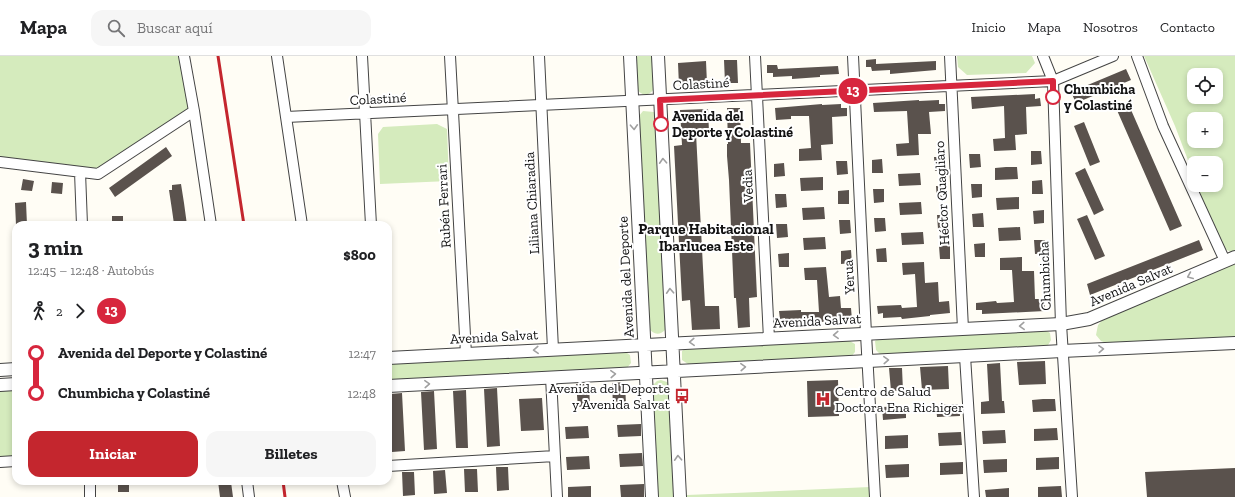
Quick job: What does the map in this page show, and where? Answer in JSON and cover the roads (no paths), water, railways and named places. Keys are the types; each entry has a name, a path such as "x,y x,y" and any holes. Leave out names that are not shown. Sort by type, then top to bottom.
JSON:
{"street":[{"path":"184,56 210,221"},
{"path":"276,56 301,221"},
{"path":"362,56 371,221"},
{"name":"Rubén Ferrari","path":"450,56 466,354"},
{"name":"Liliana Chiaradia","path":"539,56 553,349"},
{"name":"Avenida del Deporte","path":"630,56 652,497"},
{"path":"658,56 680,497"},
{"name":"Vedia","path":"755,56 769,339"},
{"name":"Yerua","path":"853,56 867,361 875,497"},
{"name":"Héctor Quagliaro","path":"950,56 963,329"},
{"name":"Chumbicha","path":"1043,56 1053,81 1062,351 1072,497"},
{"name":"Colastiné","path":"286,117 1053,81 1113,56"},
{"path":"1137,56 1163,126 1230,259"},
{"path":"0,162 98,174 194,111"},
{"path":"80,172 82,221"},
{"name":"Avenida Salvat","path":"392,358 1061,324 1090,319 1230,259"},
{"path":"392,386 1235,343"},
{"path":"965,356 974,497"},
{"path":"0,370 12,369"},
{"path":"551,378 557,497"},
{"path":"0,385 12,384"},
{"path":"392,466 555,456"},
{"path":"0,462 12,461"},
{"path":"90,485 90,497"},
{"path":"248,485 249,497"},
{"path":"343,485 345,497"}],"railway":[{"path":"218,56 243,221"},
{"path":"284,485 285,497"}],"place":[{"name":"Chumbicha y Colastiné","path":"1053,97"},
{"name":"Avenida del Deporte y Colastiné","path":"661,124"},
{"name":"Avenida del Deporte y Avenida Salvat","path":"682,396"},
{"name":"Centro de Salud Doctora Ena Richiger","path":"823,399"}],"district":[{"name":"Parque Habitacional Ibarlucea Este","path":"706,238"}]}
